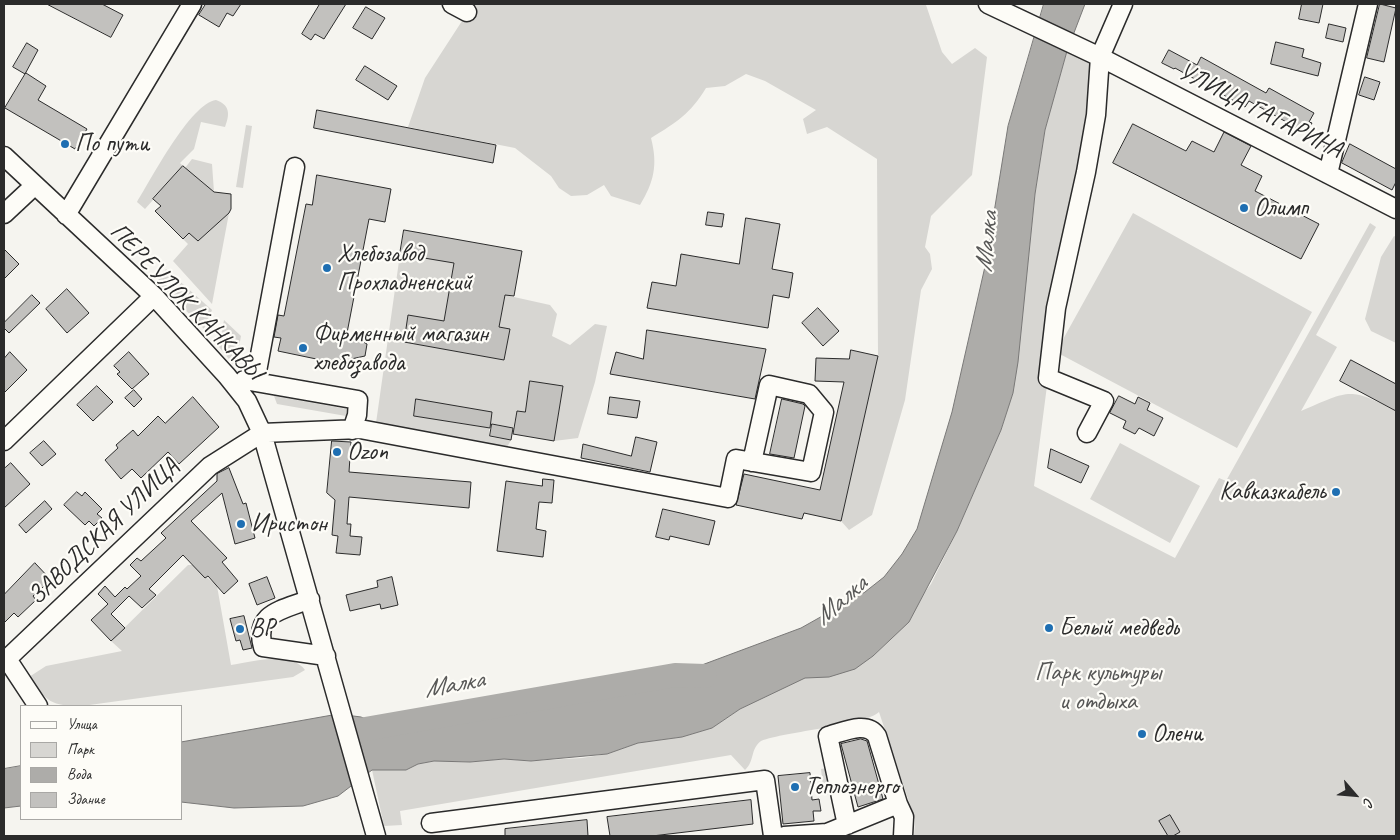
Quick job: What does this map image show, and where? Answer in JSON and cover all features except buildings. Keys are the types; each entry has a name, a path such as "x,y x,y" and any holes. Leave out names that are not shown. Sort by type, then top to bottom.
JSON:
{"street":[{"path":"66,214 192,4"},
{"path":"452,4 467,12"},
{"name":"УЛИЦА ГАГАРИНА","path":"988,4 1100,57 1396,209"},
{"path":"1087,433 1104,401 1048,378 1056,308 1091,144 1100,57 1123,4"},
{"path":"1328,174 1368,4"},
{"name":"ПЕРЕУЛОК КАНКАВЫ","path":"4,156 154,296 248,401 262,433 375,832"},
{"path":"255,382 295,167"},
{"path":"4,214 34,186"},
{"path":"4,441 154,296"},
{"path":"227,376 358,400 357,415 352,430"},
{"path":"262,433 360,429 728,498 736,459 752,462 811,472 824,412 808,394 769,385 752,462"},
{"name":"ЗАВОДСКАЯ УЛИЦА","path":"37,705 7,660 210,466 262,433"},
{"path":"310,599 268,618 261,625 259,634 263,647 326,656"},
{"path":"847,825 828,736 864,727 873,730 877,736 898,804 904,817 903,836"},
{"path":"431,823 765,780 774,836"},
{"path":"784,836 827,833 898,804"}],"green space":[{"path":"473,4 924,4 926,5 942,52 952,64 975,48 987,57 972,175 931,216 925,247 930,254 932,269 921,290 905,400 872,515 849,530 841,521 878,356 877,159 827,127 807,134 803,119 816,110 765,81 746,74 725,86 706,88 694,105 682,117 651,138 654,157 653,173 649,189 640,205 611,196 604,185 587,195 571,196 559,188 551,176 515,148 408,127 425,78"},
{"name":"Парк культуры и отдыха","path":"1072,50 1100,57 1048,378 1034,486 1175,558 1219,478 1226,481 1370,223 1376,227 1316,335 1337,347 1301,411 1329,399 1348,394 1368,398 1396,411 1396,836 914,836 915,820 879,712 871,717 842,725 788,734 761,741 755,748 750,763 745,770 731,755 400,811 402,825 384,826 372,770 406,770 418,764 434,761 470,762 504,759 530,761 582,758 607,754 638,743 682,737 712,728 740,709 805,677 829,677 873,656 890,640 931,584 957,531 1001,430 1013,393 1035,194 1045,130 1067,51"},
{"path":"216,100 221,102 228,110 225,127 201,122 194,149 180,163 183,166 145,209 137,202 172,144 195,114"},
{"path":"246,125 252,126 243,188 236,187"},
{"path":"192,159 212,164 214,192 185,168"},
{"path":"229,213 212,304 173,261 188,244 183,239 189,233 198,240"},
{"path":"1133,213 1312,312 1237,448 1056,352"},
{"path":"1394,236 1396,237 1396,343 1371,331 1365,319 1381,257"},
{"path":"400,254 454,263 444,321 408,315 404,342 504,360 510,329 499,327 505,295 550,305 557,314 552,336 570,345 595,324 607,326 595,382 578,438 554,441 563,387 530,381 525,412 517,411 513,428 490,423 492,412 416,400 414,416 489,428 490,437 511,440 506,449 376,423"},
{"path":"166,269 212,310 204,329 157,281"},
{"path":"224,320 241,336 236,364 233,364 219,347"},
{"path":"274,396 347,409 346,416 277,404"},
{"path":"1120,443 1200,486 1170,543 1090,499"},
{"path":"188,565 193,565 217,586 231,665 260,660 281,659 299,664 305,670 293,677 89,705 63,705 51,701 29,677 46,666 122,651 111,641"},
{"path":"827,768 830,794 824,795 821,769"}],"water":[{"path":"1044,4 1085,4 1067,51 1045,130 1035,194 1018,362 1013,393 1001,430 957,531 909,622 873,656 855,669 829,677 805,678 740,709 712,728 682,737 638,743 607,754 531,761 504,759 470,762 434,761 418,764 406,770 372,770 338,796 303,806 234,808 182,802 182,742 338,714 361,717 381,726 675,675 801,628 865,592 884,577 902,554 917,529 952,412 986,262 1008,126"},
{"path":"20,766 20,806 4,808 4,769"}],"waterway":[{"name":"Малка","path":"348,732 675,675 705,676"}],"place":[{"name":"По пути","path":"65,144"},
{"name":"Олимп","path":"1244,208"},
{"name":"Хлебозавод Прохладненский","path":"327,268"},
{"name":"Фирменный магазин хлебозавода","path":"303,348"},
{"name":"Ozon","path":"337,452"},
{"name":"Кавказкабель","path":"1336,492"},
{"name":"Иристон","path":"241,524"},
{"name":"Белый медведь","path":"1049,628"},
{"name":"BP","path":"240,629"},
{"name":"Олени","path":"1142,734"},
{"name":"Теплоэнерго","path":"795,787"}]}
